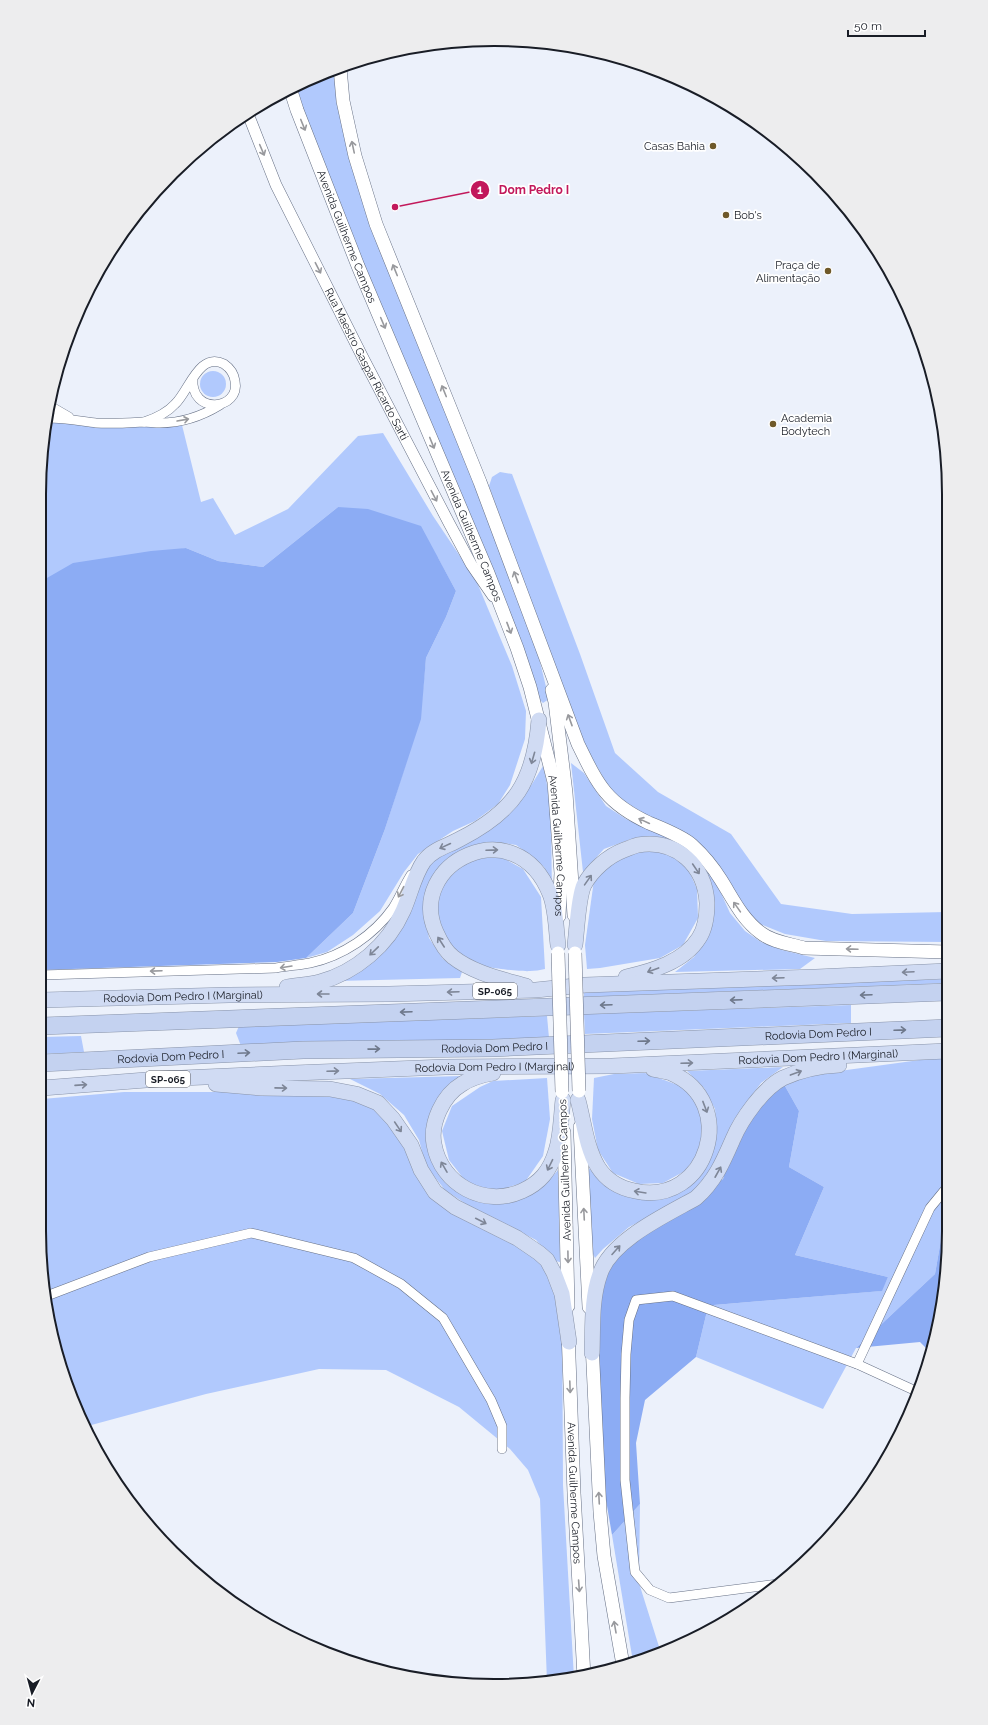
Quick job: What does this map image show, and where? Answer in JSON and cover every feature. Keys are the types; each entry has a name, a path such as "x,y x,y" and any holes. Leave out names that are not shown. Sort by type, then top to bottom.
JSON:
{"highway":[{"path":"229,994 320,982 348,970 366,959 384,942 398,922 424,861 439,849 460,839 501,814 518,793 530,769 537,745 539,720"},
{"path":"575,949 584,886 596,869 614,854 638,845 658,845 674,849 679,852 689,859 699,872 706,890 707,914 699,938 683,955 663,966 643,973 585,985"},
{"path":"536,990 466,966 452,956 440,941 432,924 430,906 434,888 443,874 457,860 473,852 493,849 510,852 525,858 540,875 550,895 558,949"},
{"name":"Rodovia Dom Pedro I (Marginal)","path":"46,1000 229,994 389,994 536,990 585,985 816,977 942,970"},
{"name":"SP-065","path":"46,1026 942,992"},
{"name":"Rodovia Dom Pedro I","path":"46,1062 303,1050 493,1048 942,1028"},
{"name":"Rodovia Dom Pedro I (Marginal)","path":"46,1088 159,1079 438,1067 612,1066 942,1051"},
{"path":"592,1353 595,1295 600,1274 606,1263 626,1240 696,1198 706,1190 715,1178 741,1124 749,1112 771,1087 782,1079 800,1071 824,1066 942,1056"},
{"path":"578,1096 590,1152 604,1174 613,1183 623,1188 650,1194 677,1186 694,1173 704,1158 710,1122 706,1109 698,1094 684,1080 670,1072 639,1067 612,1066"},
{"path":"534,1067 484,1075 471,1079 460,1084 447,1097 438,1115 434,1144 438,1157 453,1181 466,1190 481,1195 496,1197 512,1196 538,1183 547,1170 556,1151 563,1096"},
{"path":"159,1079 261,1088 330,1089 356,1094 378,1103 393,1119 411,1145 421,1170 435,1192 456,1207 517,1238 547,1260 562,1294 569,1342"}],"main road":[{"name":"Avenida Guilherme Campos","path":"341,74 343,101 355,156 376,224 486,497 578,744 592,774 609,797 628,813 690,844 702,855 721,879 747,922 762,934 782,943 804,948 942,952"},
{"name":"Avenida Guilherme Campos","path":"292,94 358,266 517,648 539,720 554,782 561,872 558,949 568,1251 569,1342 575,1535 584,1669"},
{"name":"Avenida Guilherme Campos","path":"539,640 555,702 566,793 575,949 578,1096 600,1504 604,1556 622,1660"}],"street":[{"name":"Rua Maestro Gaspar Ricardo Sarti","path":"248,120 280,192 433,494 471,564 501,607"},
{"path":"53,418 120,424 144,422 160,423 193,418 208,412 229,400 234,392 236,384 234,376 230,369 223,364 211,362 204,364 198,368 183,396 175,405 160,415 144,422"},
{"path":"193,378 192,386 199,400 206,404 222,404"},
{"path":"55,409 72,419"},
{"path":"46,975 276,968 311,963 329,957 354,945 380,924 394,907 404,885 412,873 424,861"},
{"path":"857,1364 930,1208 942,1193"},
{"path":"51,1294 149,1257 251,1233 354,1258 401,1284 443,1318 491,1400 502,1426 502,1449"},
{"path":"768,1585 669,1598 650,1590 635,1572 626,1480 626,1354 629,1320 636,1300 673,1296 857,1364 913,1390"}],"shaded area":[{"path":"339,74 354,163 507,566 538,654 549,699 543,703 540,700 371,287 295,92"},
{"path":"213,371 222,375 226,384 222,393 213,397 204,393 200,384 204,375"},
{"path":"53,419 181,421 201,502 213,498 235,535 288,509 358,436 383,433 433,516 476,580 512,666 526,711 525,739 510,785 498,804 475,821 453,831 418,854 404,872 380,911 353,935 327,952 306,958 353,913 385,829 420,719 426,658 446,617 456,591 438,558 338,507 263,567 218,561 186,548 46,581 47,465"},
{"path":"500,472 512,474 580,654 615,753 658,792 731,834 781,904 852,914 942,912 942,942 826,941 785,934 755,922 710,855 613,794 579,736 489,486 492,477"},
{"path":"338,507 368,509 421,526 456,591 446,617 426,658 421,719 385,829 353,913 306,958 277,962 46,970 46,579 73,563 151,551 186,548 218,561 263,567"},
{"path":"571,763 584,773 606,806 626,819 690,848 716,882 730,913 745,931 761,942 782,950 815,958 800,969 675,972 694,957 707,938 713,908 711,883 703,867 662,839 631,839 604,849 583,872"},
{"path":"543,766 550,809 552,882 544,867 516,845 497,842 479,844 457,854 440,867 428,886 424,911 429,938 443,959 462,972 460,978 337,981 372,961 426,865 513,808 532,784"},
{"path":"653,850 684,860 697,889 698,918 683,945 660,958 587,969 585,945 594,880 617,856"},
{"path":"485,858 503,858 523,869 541,897 545,969 518,971 477,965 458,952 447,939 440,925 437,910 439,895 446,881 458,869 475,860"},
{"path":"942,979 942,983 584,997 584,991"},
{"path":"851,1005 851,1023 585,1034 584,1014"},
{"path":"547,1016 549,1038 241,1046 236,1033 239,1026"},
{"path":"81,1036 84,1052 46,1054 46,1037"},
{"path":"942,1058 942,1231 935,1274 856,1348 823,1409 696,1357 707,1311 714,1305 881,1291 888,1277 795,1255 824,1187 789,1167 799,1111 781,1079"},
{"path":"783,1067 761,1083 735,1118 710,1173 692,1194 629,1227 603,1249 595,1258 591,1250 586,1165 599,1179 657,1198 709,1159 717,1135 715,1109 704,1088 687,1071"},
{"path":"645,1073 686,1088 704,1117 701,1150 685,1171 663,1183 639,1184 613,1173 598,1150 592,1119 594,1078 614,1074"},
{"path":"462,1076 448,1086 431,1153 477,1200 545,1185 558,1170 560,1262 555,1261 536,1240 475,1210 445,1190 426,1166 419,1140 404,1115 380,1094 350,1079"},
{"path":"547,1078 550,1119 543,1156 525,1182 496,1191 467,1183 449,1160 442,1131 452,1106 480,1087 493,1081"},
{"path":"781,1079 799,1111 789,1167 824,1187 795,1255 888,1277 882,1291 714,1305 707,1311 696,1357 645,1400 636,1443 640,1504 612,1535 601,1471 594,1405 600,1273 626,1240 723,1179 737,1131"},
{"path":"124,1092 349,1092 386,1112 430,1184 547,1260 562,1294 563,1485 574,1671 547,1676 540,1499 528,1470 510,1449 459,1407 386,1370 319,1369 206,1394 90,1425 80,1402 61,1347 50,1289 46,1231 46,1099"},
{"path":"942,1235 938,1289 927,1349 920,1342 856,1348 935,1274"},
{"path":"640,1504 639,1583 659,1647 632,1657 612,1535"}],"place":[{"name":"Casas Bahia","path":"713,146"},
{"name":"Dom Pedro I","path":"395,207"},
{"name":"Bob's","path":"726,215"},
{"name":"Praça de Alimentação","path":"828,271"},
{"name":"Academia Bodytech","path":"773,424"}]}
